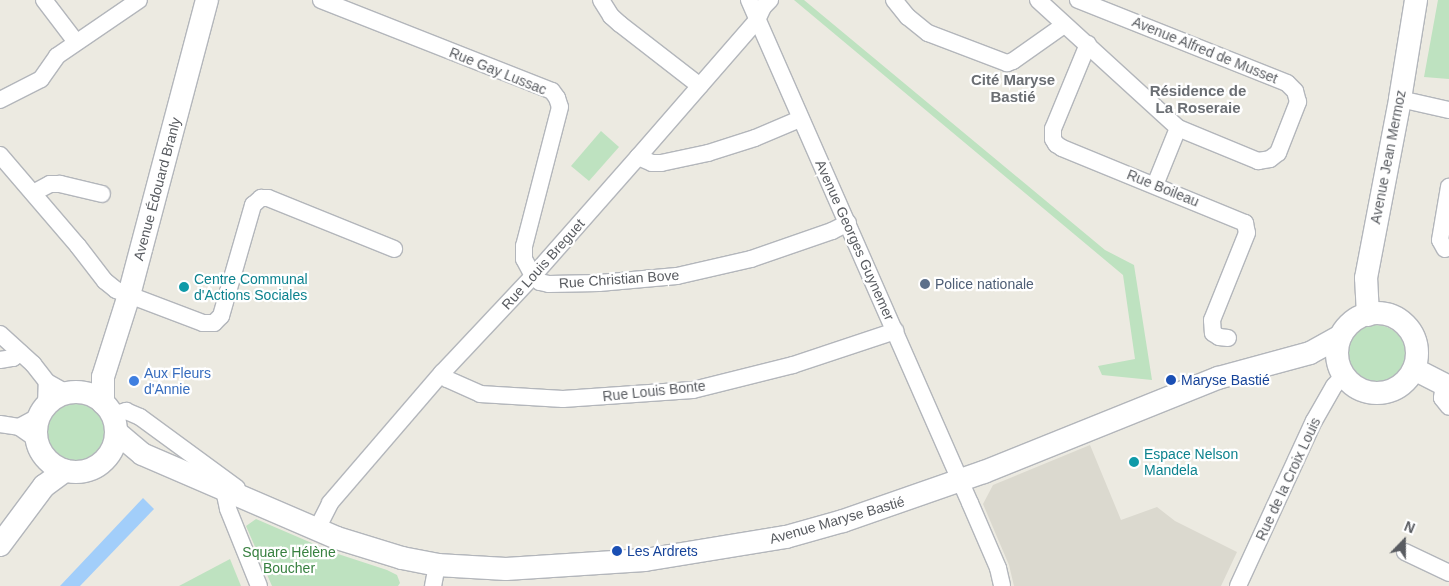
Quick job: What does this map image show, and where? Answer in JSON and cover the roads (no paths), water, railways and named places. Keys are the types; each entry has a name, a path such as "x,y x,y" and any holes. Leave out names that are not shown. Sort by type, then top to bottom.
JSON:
{"street":[{"path":"44,0 76,42"},
{"path":"0,100 41,79 57,56 139,0"},
{"name":"Avenue Édouard Branly","path":"97,407 103,377 129,295 207,0"},
{"name":"Rue Gay Lussac","path":"321,0 552,92 557,98 560,107 524,246 524,259 533,276"},
{"path":"601,0 611,16 620,24 700,86"},
{"name":"Avenue Georges Guynemer","path":"749,0 998,568 1002,586"},
{"name":"Rue Louis Breguet","path":"317,530 330,503 442,373 533,276 638,157 757,20 763,7 770,0"},
{"path":"894,0 908,17 928,33 1007,62 1013,61 1064,25"},
{"path":"1038,0 1178,128 1155,185"},
{"name":"Avenue Alfred de Musset","path":"1078,0 1288,83 1295,91 1298,102 1278,153 1270,159 1258,162 1178,128"},
{"name":"Avenue Jean Mermoz","path":"1368,314 1366,278 1400,98 1416,0"},
{"name":"Rue Boileau","path":"1088,44 1053,129 1053,139 1062,148 1245,223 1247,233 1212,320 1214,333 1219,337 1228,338"},
{"path":"1400,98 1449,110"},
{"path":"638,157 652,163 661,163 700,155 755,138 800,119"},
{"path":"0,155 105,281 116,290 203,322 214,323 219,320 253,205 262,198 268,198 394,249"},
{"path":"33,193 50,184 60,184 102,194"},
{"path":"1444,249 1440,240 1449,187"},
{"name":"Rue Christian Bove","path":"533,276 540,282 549,284 619,282 677,276 751,259 832,231 848,223"},
{"path":"1310,353 1341,368 1360,389 1380,393 1400,386 1414,369 1417,357 1416,344 1412,333 1404,323 1393,316 1368,314 1348,326 1342,336 1338,348 1341,368"},
{"name":"Rue Louis Bonte","path":"442,373 447,379 480,394 563,399 693,390 793,365 895,332"},
{"path":"0,334 20,352 47,382 97,407 112,449 107,457 89,470 77,472 57,466 40,451 35,422 47,382"},
{"name":"Avenue Maryse Bastié","path":"97,407 142,454 317,530 435,576 682,555 786,537 843,522 960,481 1171,395 1218,378 1310,353 1342,336"},
{"path":"0,360 14,358 20,352"},
{"name":"Rue de la Croix Louis","path":"1238,586 1341,368"},
{"path":"1414,369 1447,386 1442,398 1449,407"},
{"path":"0,424 35,422 55,397 97,407"},
{"name":"Avenue Maryse Bastié","path":"97,407 126,411 140,417 260,505"},
{"name":"Avenue Maryse Bastié","path":"107,457 142,454"},
{"path":"0,545 46,484 57,466"},
{"path":"224,490 228,509 259,586"},
{"path":"1405,552 1449,573"}],"water":[{"path":"143,498 154,509 80,586 60,586"}],"place":[{"name":"Police nationale","path":"925,284"},
{"name":"Centre Communal d'Actions Sociales","path":"184,287"},
{"name":"Maryse Bastié","path":"1171,380"},
{"name":"Aux Fleurs d'Annie","path":"134,381"},
{"name":"Espace Nelson Mandela","path":"1134,462"},
{"name":"Les Ardrets","path":"617,551"}],"district":[{"name":"Cité Maryse Bastié","path":"1013,88"},
{"name":"Résidence de La Roseraie","path":"1198,98"}],"park label":[{"name":"Square Hélène Boucher","path":"289,560"}]}
